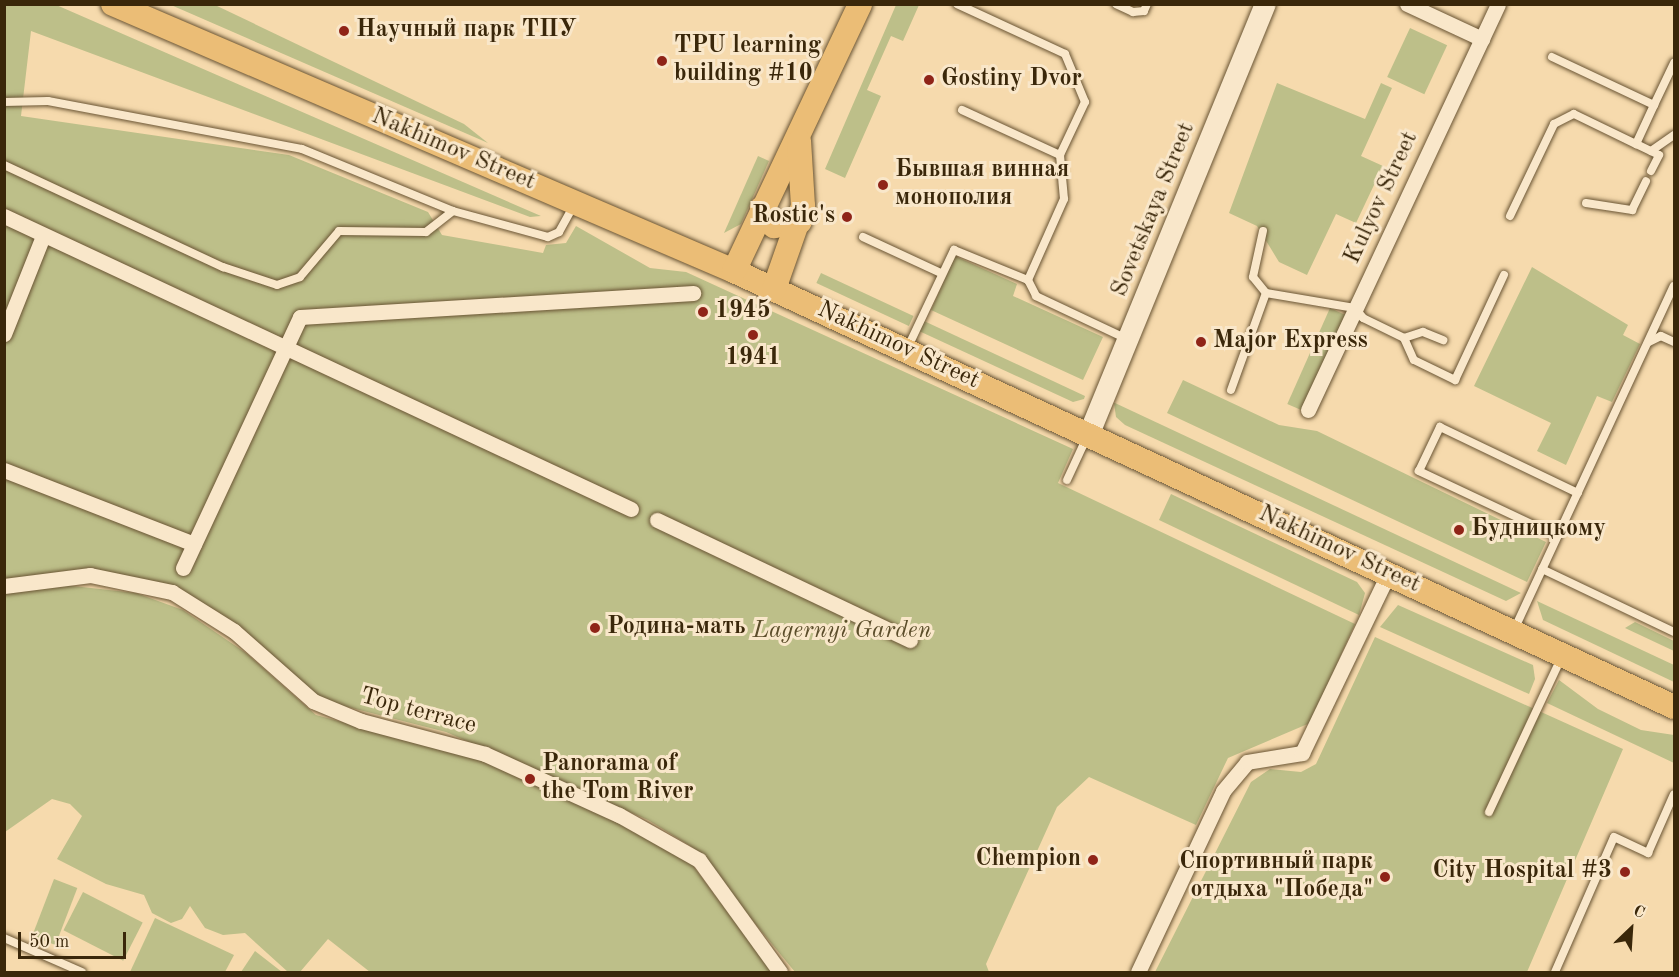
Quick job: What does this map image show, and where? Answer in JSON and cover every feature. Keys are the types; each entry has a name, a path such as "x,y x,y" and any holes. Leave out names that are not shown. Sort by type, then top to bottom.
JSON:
{"main road":[{"name":"Nakhimov Street","path":"113,4 774,289 1389,572 1674,707"},
{"path":"734,271 762,208 799,141 860,4"},
{"path":"774,289 800,222 804,185 799,141"},
{"path":"762,208 774,226 800,222"}],"street":[{"name":"Sovetskaya Street","path":"1088,435 1265,4"},
{"path":"1407,4 1482,39"},
{"name":"Kulyov Street","path":"1308,411 1498,4"},
{"path":"4,216 284,350 631,509"},
{"path":"4,334 44,236"},
{"path":"183,568 300,317 693,293"},
{"path":"4,470 194,544"},
{"path":"657,520 910,640"},
{"path":"1138,972 1223,791 1247,762 1262,756 1287,758 1306,748 1389,572"},
{"name":"Top terrace","path":"4,586 90,575 172,592 234,631 302,693 331,711 485,754 619,815 699,860 780,972"}],"lane":[{"path":"957,4 1065,54 1085,102 1060,155 1064,199 1028,280"},
{"path":"1116,4 1133,12 1144,11 1147,4"},
{"path":"1552,57 1654,105"},
{"path":"1636,144 1674,63"},
{"path":"4,102 48,101 268,141 453,211 548,237 559,232 575,202"},
{"path":"962,110 1060,155"},
{"path":"1510,216 1554,124 1574,114 1659,155 1650,171"},
{"path":"1651,151 1674,135"},
{"path":"4,165 223,267 277,285 300,277 339,231 426,232 453,211"},
{"path":"1586,203 1632,210 1646,181"},
{"path":"1263,231 1253,277 1266,293 1355,308 1363,318 1404,338 1414,360 1455,380 1504,275"},
{"path":"863,237 941,273"},
{"path":"906,350 952,251 960,249 1028,280 1036,296 1129,339"},
{"path":"1513,631 1674,286"},
{"path":"1230,390 1266,293"},
{"path":"1404,338 1423,332 1443,340"},
{"path":"1646,346 1662,336 1674,342"},
{"path":"1557,536 1419,471 1440,427 1578,493"},
{"path":"1067,480 1088,435"},
{"path":"1542,569 1674,632"},
{"path":"1489,812 1563,654"},
{"path":"1555,972 1614,837 1648,853 1674,794"},
{"path":"4,938 82,972"}],"green space":[{"name":"Lagernyi Garden","path":"54,4 541,216 530,217 31,31 21,116 289,155 428,212 442,235 543,253 546,245 566,243 576,226 650,268 686,272 1073,449 1058,483 1355,624 1310,723 1228,758 1196,825 1089,777 1057,807 986,964 989,972 795,972 692,847 648,820 446,732 324,701 218,612 168,586 86,570 5,582 5,5"},
{"path":"171,5 215,5 464,124 488,143"},
{"path":"896,5 919,5 903,41 891,36 867,90 881,96 845,178 825,169"},
{"path":"1410,28 1447,45 1424,94 1387,77"},
{"path":"1277,83 1365,119 1381,83 1392,88 1361,156 1383,166 1356,223 1336,214 1307,275 1279,262 1257,226 1229,213"},
{"path":"758,156 769,161 741,224 724,233"},
{"path":"955,256 1017,284 1013,296 1103,337 1083,380 931,310"},
{"path":"1532,267 1628,325 1623,335 1640,344 1612,402 1597,396 1566,465 1537,451 1551,423 1474,386"},
{"path":"821,273 913,316 909,326 816,283"},
{"path":"1330,308 1346,315 1303,411 1287,404"},
{"path":"924,321 1085,396 1084,399 1073,402 919,331"},
{"path":"1183,380 1279,425 1317,431 1546,542 1527,582 1167,413"},
{"path":"1114,403 1521,593 1506,601 1125,425 1116,417"},
{"path":"1171,494 1357,582 1365,593 1359,615 1159,520"},
{"path":"64,585 136,593 183,610 246,653 316,715 477,758 620,822 688,859 772,972 370,972 328,939 300,972 288,972 245,933 223,935 205,928 190,906 182,919 171,923 152,913 144,895 106,884 57,859 82,816 70,804 52,799 5,832 5,594"},
{"path":"1537,601 1674,665 1674,682 1543,620"},
{"path":"1398,605 1533,665 1535,679 1529,694 1380,627"},
{"path":"1635,622 1674,641 1674,651 1625,628"},
{"name":"Спортивный парк отдыха \"Победа\"","path":"1375,637 1623,749 1527,972 1155,972 1251,782 1270,769 1301,772 1316,764"},
{"path":"1559,680 1598,709 1641,730 1674,735 1674,763 1547,703"},
{"path":"54,879 77,888 55,945 32,936"},
{"path":"83,892 143,922 123,961 63,930"},
{"path":"155,918 234,955 225,972 130,972"},
{"path":"255,951 282,972 241,972"}],"place":[{"name":"Научный парк ТПУ","path":"344,31"},
{"name":"TPU learning building #10","path":"662,61"},
{"name":"Gostiny Dvor","path":"929,80"},
{"name":"Бывшая винная монополия","path":"883,185"},
{"name":"Rostic's","path":"847,217"},
{"name":"1945","path":"703,312"},
{"name":"1941","path":"753,335"},
{"name":"Major Express","path":"1201,342"},
{"name":"Будницкому","path":"1459,530"},
{"name":"Родина-мать","path":"595,628"},
{"name":"Panorama of the Tom River","path":"530,779"},
{"name":"Chempion","path":"1093,860"},
{"name":"City Hospital #3","path":"1625,872"},
{"name":"Спортивный парк отдыха \"Победа\"","path":"1385,877"}]}
